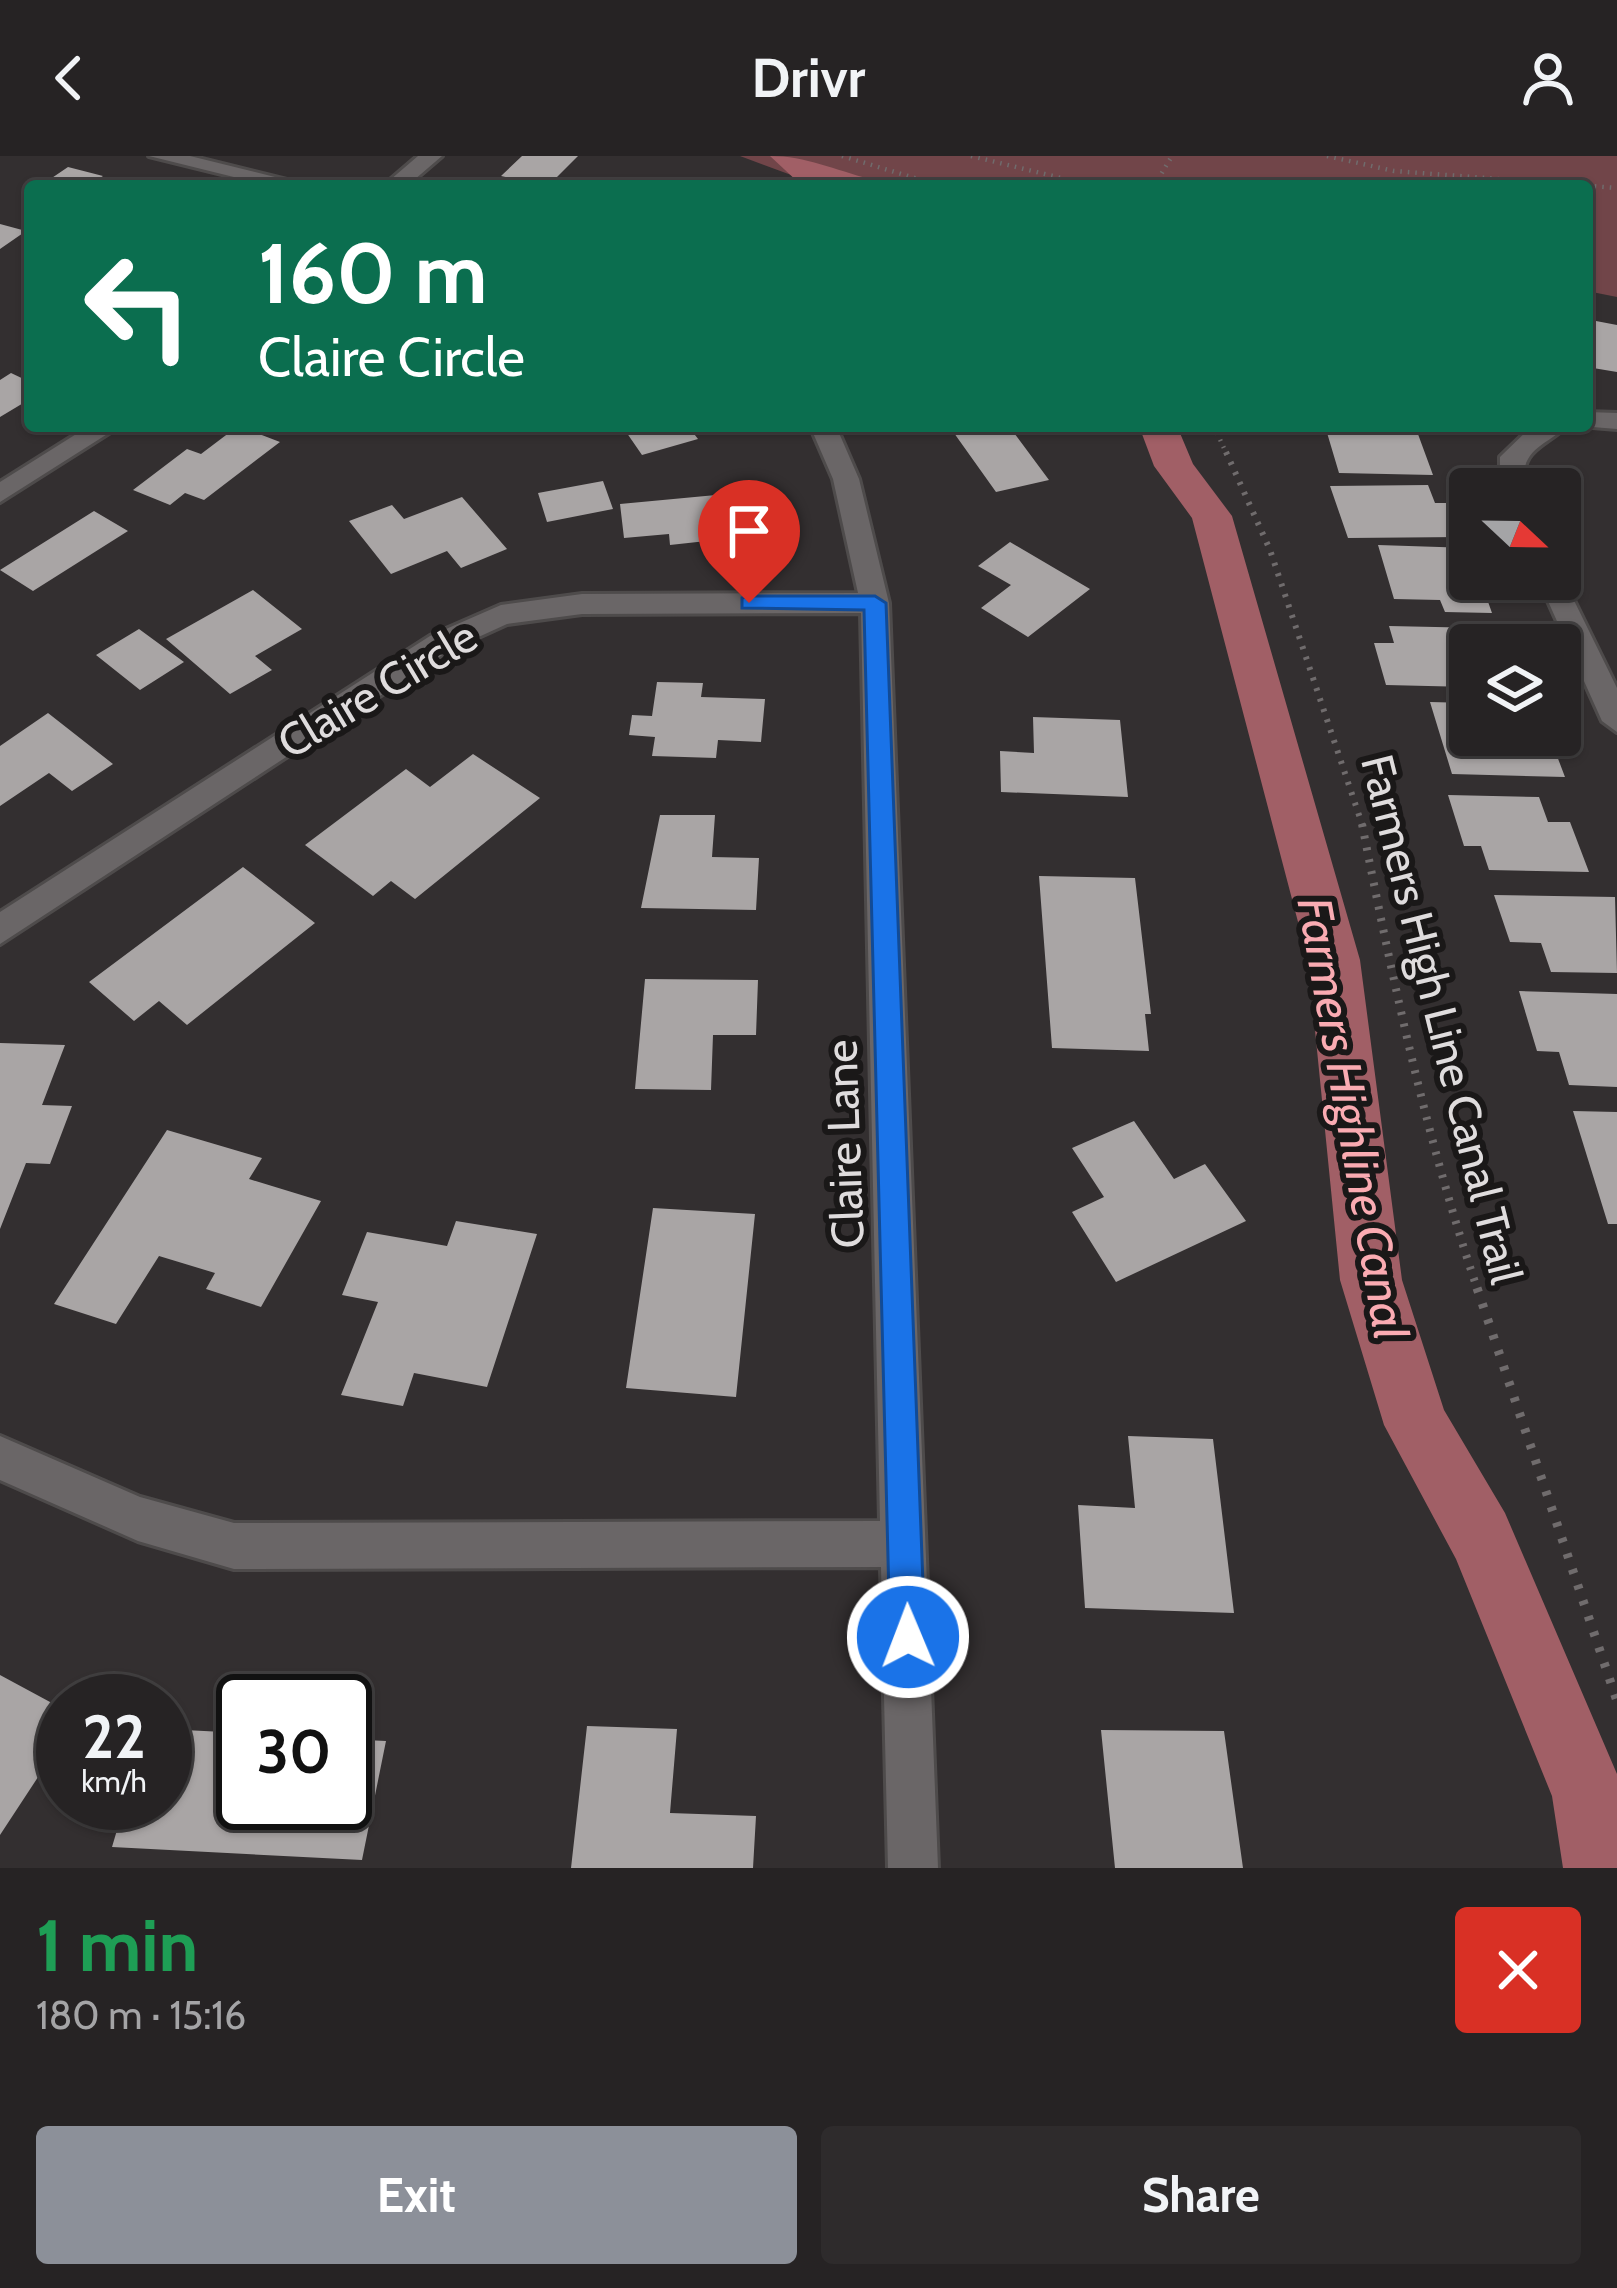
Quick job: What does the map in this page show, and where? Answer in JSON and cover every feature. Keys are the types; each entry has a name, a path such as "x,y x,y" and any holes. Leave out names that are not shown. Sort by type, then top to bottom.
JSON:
{"street":[{"path":"160,156 271,180"},
{"path":"401,180 430,156"},
{"path":"0,494 97,432"},
{"name":"Claire Lane","path":"826,432 846,479 875,603 913,1868"},
{"path":"1510,468 1513,456 1538,432"},
{"path":"1562,600 1617,721"},
{"name":"Claire Circle","path":"0,930 440,643 501,615 582,604 875,603"},
{"path":"0,1458 139,1519 234,1546 905,1544"}],"path":[{"path":"842,156 921,180"},
{"path":"971,156 1069,180"},
{"path":"1328,156 1448,175 1566,180"},
{"name":"Farmers High Line Canal Trail","path":"1217,432 1270,550 1329,715 1360,814 1394,987 1444,1192 1617,1701"}],"shaded area":[{"path":"740,156 1617,156 1617,297 1593,292 1593,180 805,180"}],"building":[{"path":"522,156 578,156 554,180 501,176"},
{"path":"68,167 103,176 97,180 49,180"},
{"path":"0,224 24,230 24,232 0,249"},
{"path":"1596,321 1617,325 1617,372 1593,368"},
{"path":"11,373 24,379 24,403 0,417 0,380"},
{"path":"230,432 254,432 280,442 204,500 185,493 170,505 133,490 187,449 201,454"},
{"path":"626,432 693,432 698,439 642,455"},
{"path":"953,432 1013,432 1049,480 996,492"},
{"path":"1327,432 1417,432 1433,475 1339,473"},
{"path":"603,481 613,509 547,522 538,493"},
{"path":"1428,485 1435,503 1447,503 1449,508 1449,537 1348,538 1330,486"},
{"path":"769,490 775,517 749,519 752,536 670,545 669,534 624,538 620,504"},
{"path":"462,497 507,549 461,568 447,551 391,574 349,521 392,505 404,519"},
{"path":"94,511 128,531 33,591 0,570"},
{"path":"1010,542 1090,589 1028,637 981,608 1011,585 978,566"},
{"path":"1378,545 1449,547 1449,600 1487,600 1492,613 1445,612 1440,600 1394,599"},
{"path":"253,590 302,629 255,656 272,670 230,694 166,639"},
{"path":"1389,626 1449,627 1449,686 1386,685 1374,643 1394,643"},
{"path":"139,629 184,662 140,690 96,655"},
{"path":"657,682 703,683 701,697 765,699 761,742 718,740 716,758 652,756 655,737 629,735 632,715 652,716"},
{"path":"1430,702 1449,702 1449,756 1557,756 1565,777 1452,774"},
{"path":"48,713 113,764 72,791 49,773 0,806 0,746"},
{"path":"1033,717 1120,720 1128,797 1001,792 1000,751 1034,753"},
{"path":"473,754 540,798 415,899 391,881 373,896 305,845 406,769 430,787"},
{"path":"1448,795 1539,797 1548,822 1570,822 1589,872 1489,870 1481,846 1464,846"},
{"path":"660,815 715,815 712,857 759,858 756,910 641,908"},
{"path":"243,867 315,923 187,1025 159,1001 134,1021 89,982"},
{"path":"1039,876 1135,878 1151,1014 1145,1014 1149,1051 1052,1048"},
{"path":"1494,895 1615,897 1617,973 1551,972 1541,943 1510,942"},
{"path":"645,979 758,980 756,1035 713,1035 711,1090 635,1089"},
{"path":"1519,991 1617,994 1617,1087 1569,1085 1559,1052 1537,1051"},
{"path":"0,1043 65,1045 42,1105 72,1106 50,1164 26,1163 0,1229"},
{"path":"1573,1111 1617,1112 1617,1224 1608,1224"},
{"path":"1134,1121 1174,1179 1205,1164 1246,1221 1116,1282 1072,1212 1104,1197 1072,1148"},
{"path":"167,1130 262,1158 249,1179 321,1201 261,1307 206,1289 215,1273 159,1256 116,1324 54,1304"},
{"path":"653,1208 755,1214 736,1397 626,1388"},
{"path":"456,1221 537,1234 487,1387 414,1373 403,1406 341,1395 378,1302 342,1295 367,1232 447,1246"},
{"path":"1128,1436 1213,1439 1234,1613 1085,1608 1078,1505 1135,1508"},
{"path":"0,1675 36,1694 36,1780 0,1835"},
{"path":"587,1726 677,1729 670,1813 756,1816 753,1868 571,1868"},
{"path":"192,1730 216,1732 216,1830 368,1830 362,1860 112,1847 117,1830 192,1830"},
{"path":"1101,1730 1224,1731 1243,1868 1115,1868"},
{"path":"372,1740 386,1741 372,1810"}],"waterway":[{"name":"Farmers Highline Canal","path":"786,156 810,176 830,180"},
{"name":"Farmers Highline Canal","path":"1160,432 1174,466 1212,516 1334,960 1371,1280 1416,1425 1481,1537 1589,1796 1601,1868"}],"route":[{"path":"749,603 875,603 908,1637"}]}
